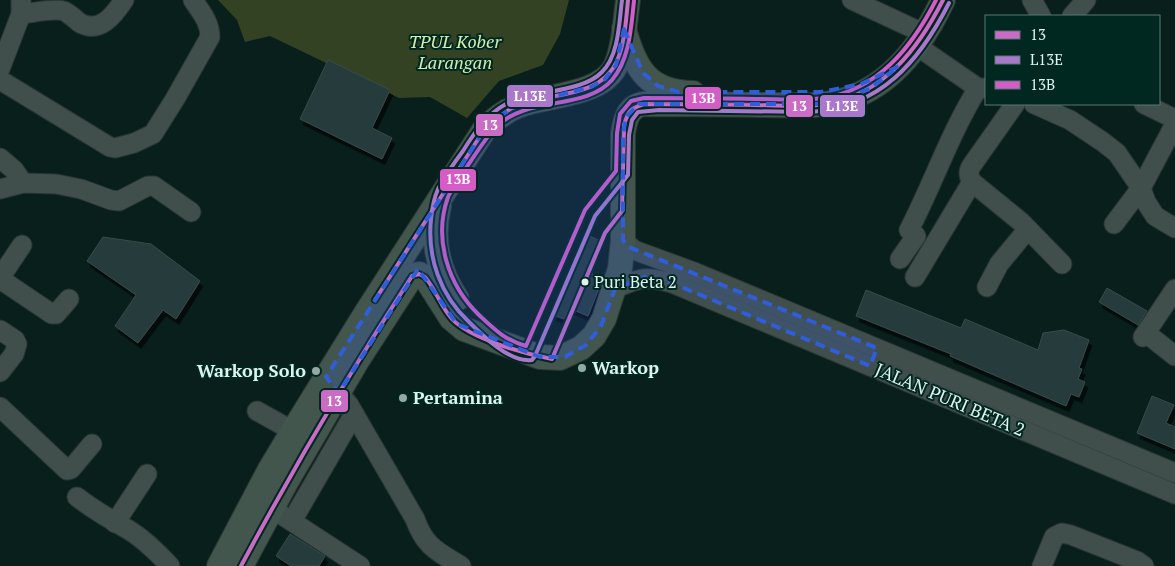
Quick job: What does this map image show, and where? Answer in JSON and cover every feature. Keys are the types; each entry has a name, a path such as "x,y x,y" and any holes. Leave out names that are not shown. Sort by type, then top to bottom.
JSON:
{"main road":[{"path":"241,566 333,385 403,274 444,193 484,130 498,116 519,105 591,87 606,79 614,70 617,62 628,0"},
{"path":"403,274 424,275 447,312 464,329 529,354 547,358 560,358 571,354 586,345 604,319 615,289 622,261 623,130 630,111 639,104 826,104 850,98 870,89 899,66 921,40 943,0"},
{"path":"624,29 631,51 643,73 658,86 679,92 788,94 821,92 861,84 899,66"},
{"path":"444,193 437,215 435,232 438,260 443,274 466,311 503,344"},
{"path":"220,566 269,471 293,431 333,385"}],"street":[{"path":"0,69 21,7 65,12 88,26 100,25 109,19 124,0"},
{"path":"0,80 110,147 115,148 134,143 153,134 210,37 210,28 207,20 193,0"},
{"path":"852,0 921,40 982,88 964,111 909,230 916,236 900,259"},
{"path":"1032,0 1040,15"},
{"path":"1073,15 1086,0"},
{"path":"1014,105 968,171 969,177 972,182 1028,229 1062,264"},
{"path":"1036,105 1070,120 1117,153 1141,188 1146,202 1155,216 1175,228"},
{"path":"1146,105 1175,119"},
{"path":"1114,224 1141,188 1175,124"},
{"path":"0,158 14,170 23,183"},
{"path":"915,277 972,182"},
{"path":"0,189 23,183 56,184 73,187 118,201 148,186 154,186 191,212"},
{"path":"986,287 999,264 1028,229"},
{"name":"JALAN PURI BETA 2","path":"623,240 634,250 725,306 1175,494"},
{"path":"22,245 0,278 52,314 60,311 69,299"},
{"name":"JALAN PURI BETA 2","path":"615,289 632,281 675,275 730,287 1175,473"},
{"path":"725,306 730,287"},
{"path":"1175,289 1144,335 1175,356"},
{"path":"0,330 15,340 17,344 14,354 0,372"},
{"path":"870,366 877,348"},
{"path":"333,385 354,414 415,519 423,538 436,550 461,566"},
{"path":"0,407 67,470 71,469 92,444"},
{"path":"257,411 293,431"},
{"path":"292,521 354,414"},
{"path":"115,523 147,474"},
{"path":"77,497 93,510 146,542 170,566"},
{"path":"272,508 360,566"},
{"path":"1042,566 1054,537 1062,533 1071,535 1122,561 1137,561 1144,566"}],"highlighted area":[{"path":"624,29 643,73 658,86 679,92 821,92 861,84 899,66 870,89 826,104 639,104 626,117 623,134 623,240 629,247 877,348 870,366 672,283 645,277 615,289 601,326 586,345 565,357 540,357 457,324 418,269 339,393 326,377 484,130 499,116 519,105 591,87 605,79 616,65"}],"green space":[{"name":"TPUL Kober Larangan","path":"218,0 569,0 560,34 543,65 499,81 467,118 430,97 399,98 270,36 245,42 237,20"}],"building":[{"path":"328,60 390,90 372,128 392,138 382,159 300,119"},
{"path":"588,235 598,240 585,271 603,278 588,316 569,308 564,319 553,315"},
{"path":"103,237 151,244 200,281 176,319 163,310 138,343 115,326 136,295 87,261"},
{"path":"1107,288 1147,311 1138,325 1099,302"},
{"path":"866,290 961,328 965,319 1038,350 1043,333 1064,330 1089,340 1079,368 1082,369 1078,379 1085,382 1079,397 1071,394 1066,406 950,356 951,354 856,316"},
{"path":"1152,396 1174,405 1166,423 1175,427 1175,449 1137,433"},
{"path":"290,534 325,556 319,566 291,566 276,556"}],"transit line":[{"name":"L13E","path":"622,0 615,48 608,65 602,72 582,84 517,99 499,108 482,124 472,137 444,179 434,200 430,233 431,247 443,288 459,311 482,334 506,353 524,360 532,360 535,356 595,216 628,175 629,135 632,120 638,112 659,110 810,112 835,108 857,101 877,91 895,78 911,62 925,44 949,3"},
{"name":"13","path":"375,300 484,130 504,113 518,105 587,88 599,82 609,73 617,61 622,46 628,0"},
{"name":"13B","path":"634,1 626,53 618,72 612,80 600,90 587,96 539,106 508,118 495,128 478,150 448,197 442,229 443,245 446,260 459,290 468,303 495,330 506,338 526,346 585,210 616,171 617,133 620,114 631,101 644,98 806,99 823,98 843,93 877,76 891,64 916,34 936,0"},
{"name":"13","path":"241,566 324,419 412,276 419,274 425,277 452,319 472,333 499,345 552,359 605,233 622,211 624,125 631,111 644,104 808,106 847,99 882,80 897,67 922,36 943,0"}],"place":[{"name":"Puri Beta 2","path":"585,282"},
{"name":"Warkop","path":"582,368"},
{"name":"Warkop Solo","path":"316,371"},
{"name":"Pertamina","path":"403,398"}]}
